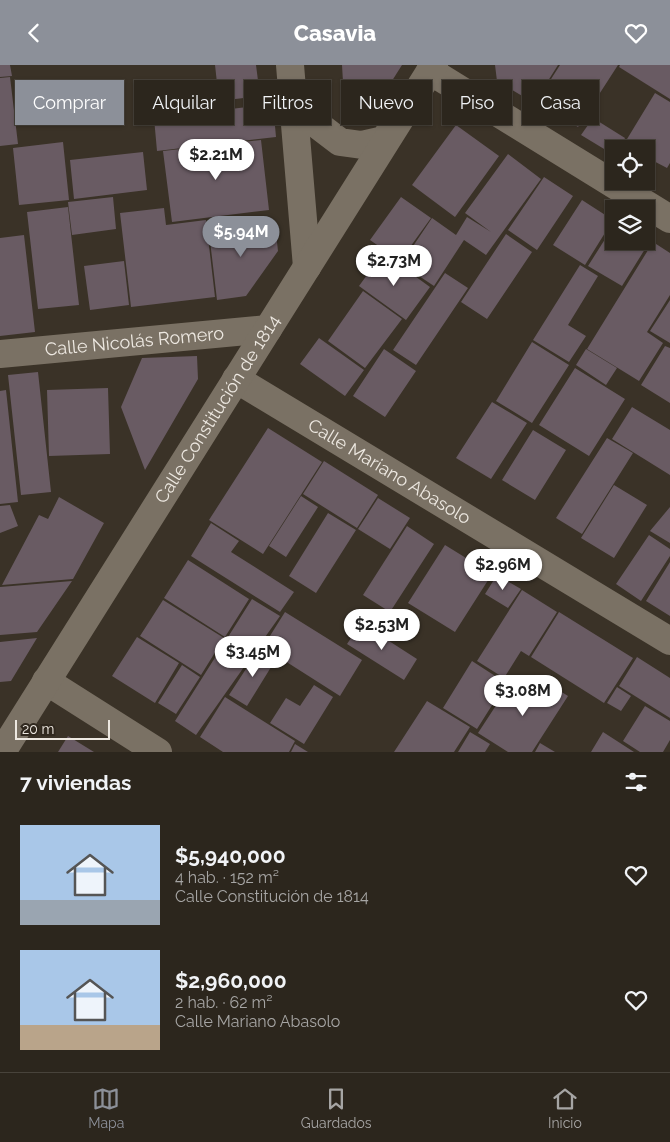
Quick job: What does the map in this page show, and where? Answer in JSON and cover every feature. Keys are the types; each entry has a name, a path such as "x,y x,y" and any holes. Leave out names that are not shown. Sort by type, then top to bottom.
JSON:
{"street":[{"path":"290,65 291,80"},
{"path":"432,68 670,219"},
{"name":"Calle Constitución de 1814","path":"425,80 432,68"},
{"path":"295,125 307,267"},
{"path":"318,125 340,142 362,145 384,140 395,125"},
{"name":"Calle Constitución de 1814","path":"2,752 396,125"},
{"name":"Calle Nicolás Romero","path":"0,354 268,329"},
{"name":"Calle Mariano Abasolo","path":"236,379 670,641"},
{"path":"46,681 158,752"}],"building":[{"path":"0,65 10,65 12,76 0,77"},
{"path":"215,65 256,65 258,80 244,80 244,98 234,99 234,80 217,80"},
{"path":"342,65 402,65 393,80 343,80"},
{"path":"495,65 558,65 549,80 522,80 522,96 512,90 512,80 497,80"},
{"path":"560,65 618,65 599,94 599,80 550,80"},
{"path":"620,65 670,65 670,99 619,67"},
{"path":"10,77 18,144 0,146 0,78"},
{"path":"655,93 670,102 670,163 667,168 655,162 655,140 626,140"},
{"path":"244,107 244,125 275,125 276,137 157,151 155,125 234,125 234,109"},
{"path":"599,122 625,138 624,140 605,140 605,150 581,135 588,125 599,125"},
{"path":"456,125 499,156 455,217 412,185"},
{"path":"261,140 269,210 172,222 163,151"},
{"path":"63,142 69,200 19,205 13,148"},
{"path":"143,152 147,190 74,199 70,160"},
{"path":"508,154 541,179 486,255 464,240 434,286 401,264 432,218 456,235 467,217 491,232 465,213"},
{"path":"544,177 573,196 537,250 508,230"},
{"path":"113,197 116,229 72,235 68,202"},
{"path":"401,197 431,218 400,261 370,240"},
{"path":"582,200 605,215 605,233 585,265 553,245"},
{"path":"68,207 79,305 38,309 27,212"},
{"path":"164,208 166,225 206,220 215,297 131,307 120,213"},
{"path":"275,224 278,251 246,296 217,300 209,232"},
{"path":"506,234 532,252 487,319 461,302"},
{"path":"24,235 35,332 0,336 0,238"},
{"path":"605,239 605,250 644,250 622,286 588,266"},
{"path":"655,243 670,253 670,295 647,332 663,343 639,381 587,349 648,250 655,250"},
{"path":"383,253 430,287 406,320 359,286"},
{"path":"124,261 129,305 90,310 84,266"},
{"path":"580,265 598,276 568,325 586,336 569,362 533,340"},
{"path":"445,273 468,288 416,365 393,350"},
{"path":"363,291 402,319 365,368 328,341"},
{"path":"670,300 670,343 650,331"},
{"path":"319,338 364,370 345,396 300,364"},
{"path":"532,342 569,365 532,423 496,401"},
{"path":"665,346 670,348 670,403 641,385"},
{"path":"384,349 416,371 385,417 353,396"},
{"path":"586,349 617,368 606,385 576,365"},
{"path":"197,356 198,379 145,470 121,407 142,358"},
{"path":"575,368 625,399 589,456 539,425"},
{"path":"38,372 51,492 21,495 8,375"},
{"path":"108,388 110,454 49,456 47,390"},
{"path":"6,390 18,502 0,504 0,391"},
{"path":"492,402 527,423 491,479 456,458"},
{"path":"632,407 670,430 670,475 612,439"},
{"path":"268,428 322,462 263,554 209,520"},
{"path":"533,430 566,450 535,500 502,480"},
{"path":"607,438 633,453 582,534 556,518"},
{"path":"324,461 378,495 357,528 303,494"},
{"path":"614,485 647,505 614,558 581,538"},
{"path":"301,496 318,507 286,557 269,546"},
{"path":"59,497 104,523 73,579 2,585 39,515 48,519"},
{"path":"378,498 410,518 390,549 358,529"},
{"path":"10,505 18,526 0,533 0,506"},
{"path":"670,507 670,543 650,531"},
{"path":"328,513 356,530 316,593 289,576"},
{"path":"211,523 239,541 231,552 294,592 280,612 191,556"},
{"path":"407,526 434,544 390,612 363,595"},
{"path":"649,535 670,549 670,556 641,601 616,584"},
{"path":"445,545 492,574 455,632 408,603"},
{"path":"188,560 249,599 225,637 164,598"},
{"path":"670,562 670,616 646,601"},
{"path":"497,575 521,589 508,608 485,594"},
{"path":"72,581 37,632 0,635 0,587"},
{"path":"522,590 557,612 529,656 521,651 504,678 477,661"},
{"path":"252,599 280,616 196,735 175,721"},
{"path":"163,600 224,638 201,675 140,636"},
{"path":"285,612 362,660 340,696 263,647"},
{"path":"559,612 633,658 604,703 531,657"},
{"path":"361,623 417,659 404,680 347,644"},
{"path":"137,637 179,663 155,703 112,676"},
{"path":"37,638 11,681 0,682 0,642"},
{"path":"259,649 276,659 247,706 229,695"},
{"path":"637,657 670,678 670,718 619,686"},
{"path":"472,661 506,683 477,729 443,708"},
{"path":"182,665 200,677 176,714 158,703"},
{"path":"538,677 568,696 532,752 508,752 478,733 510,684 526,695"},
{"path":"314,685 333,697 304,744 270,723 286,698 300,706"},
{"path":"617,687 631,696 621,711 607,703"},
{"path":"225,697 295,741 289,752 223,752 200,737"},
{"path":"427,701 470,727 454,752 394,752"},
{"path":"645,706 670,721 670,740 663,752 640,752 623,741"},
{"path":"470,732 490,744 485,752 458,752"},
{"path":"603,732 634,752 591,752"},
{"path":"68,736 94,752 58,752"},
{"path":"540,743 555,752 535,752"},
{"path":"295,744 308,752 291,752"}]}
